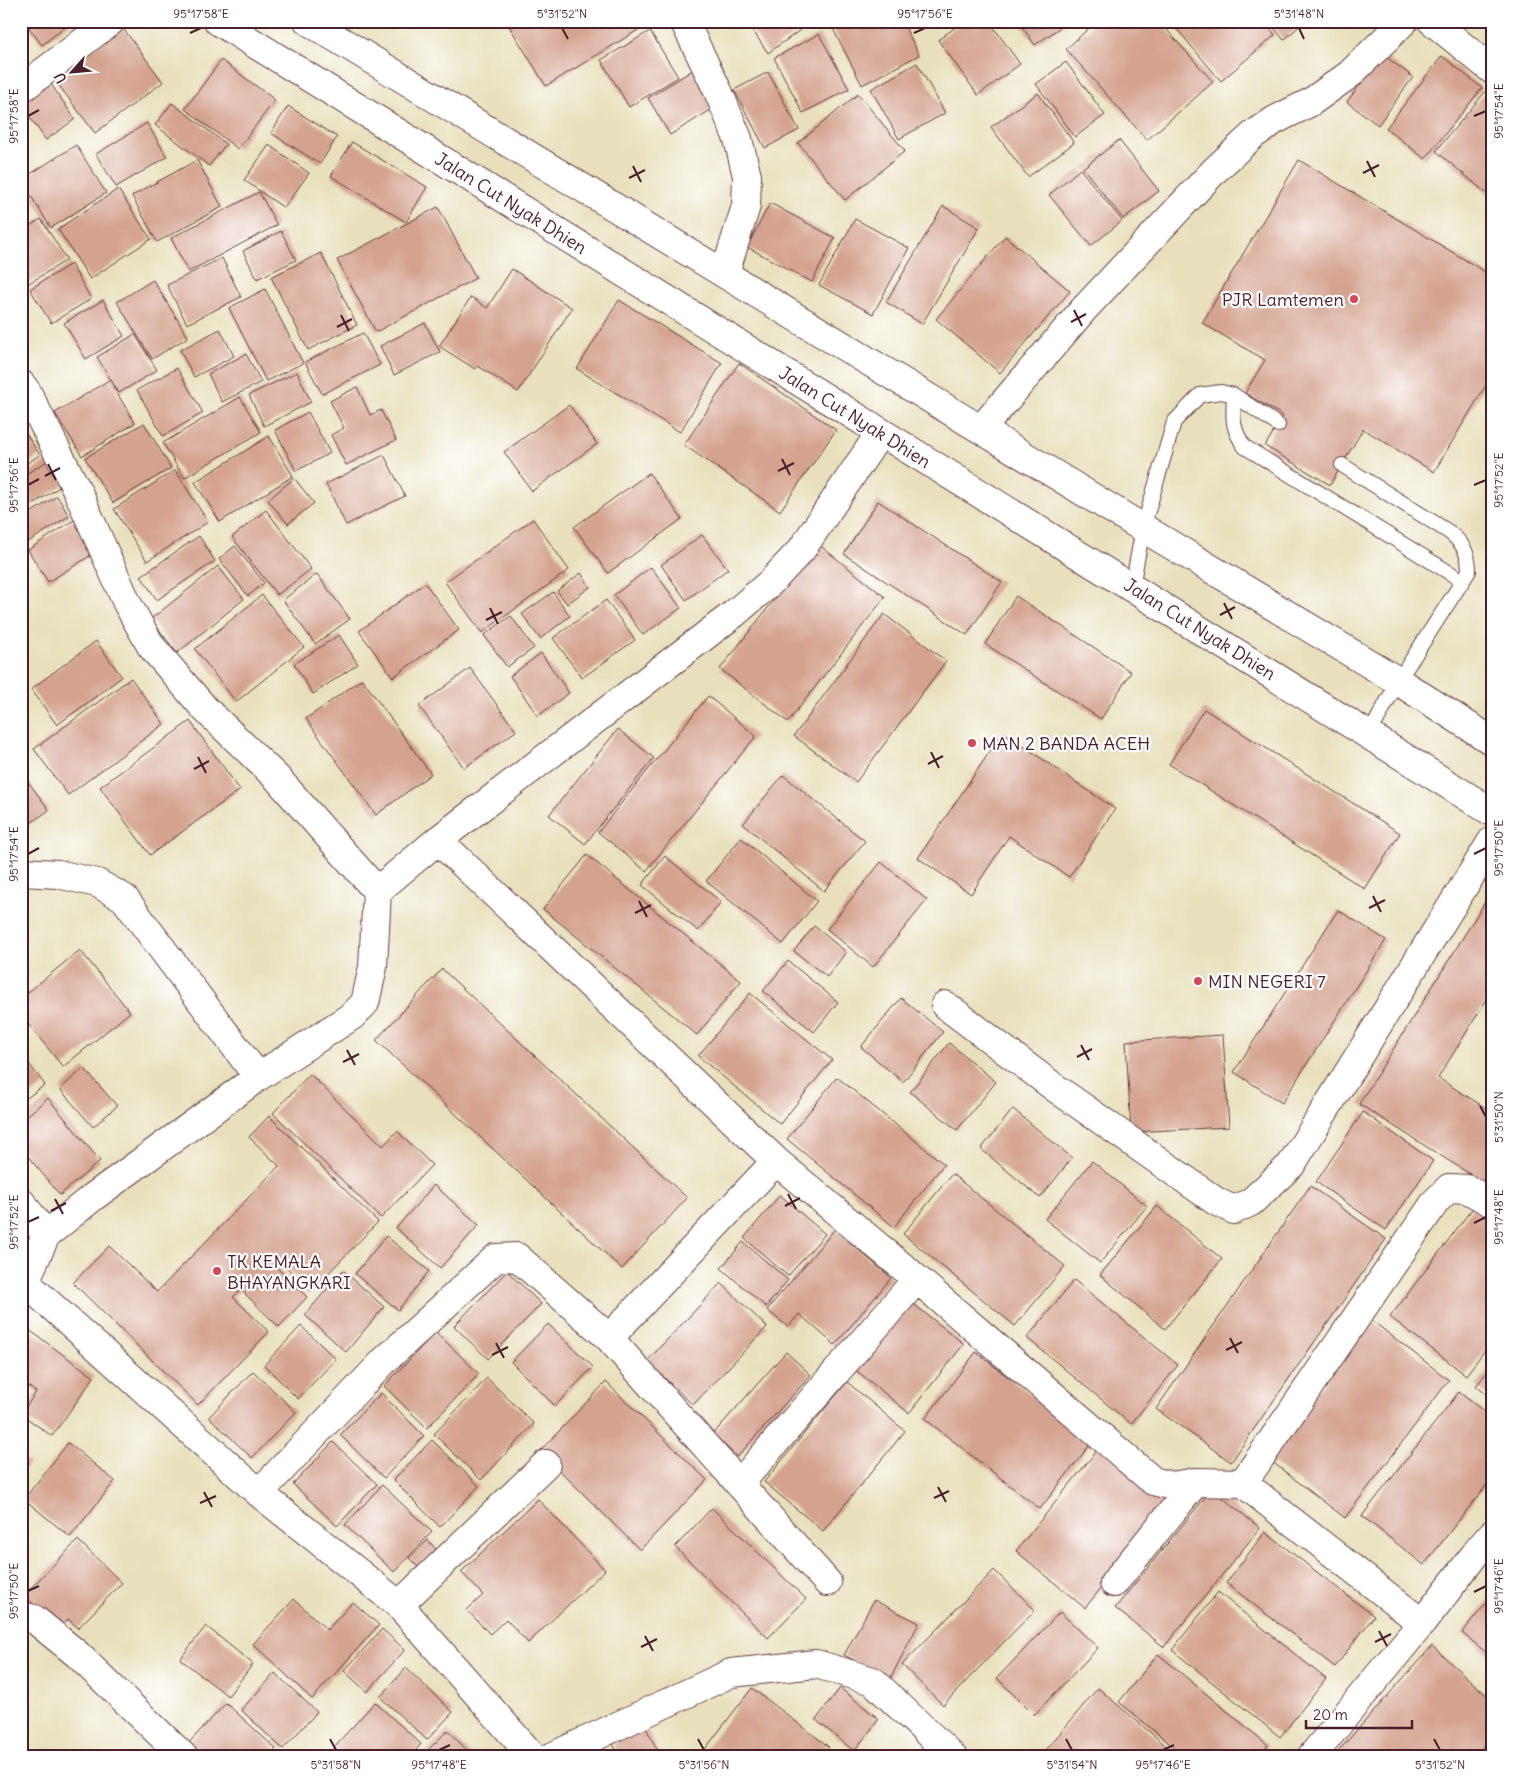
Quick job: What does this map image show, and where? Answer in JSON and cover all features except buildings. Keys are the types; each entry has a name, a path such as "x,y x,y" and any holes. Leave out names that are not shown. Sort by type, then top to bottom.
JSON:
{"main road":[{"path":"21,89 111,21"},
{"name":"Jalan Cut Nyak Dhien","path":"218,21 1492,812"},
{"path":"308,21 1398,681 1492,741"},
{"path":"684,21 718,91 738,139 747,176 746,206 725,273"},
{"path":"981,428 1084,309 1215,170 1253,135 1275,120 1318,97 1350,74 1404,21"},
{"path":"1432,21 1492,70"},
{"path":"21,384 27,392 77,490 127,603 151,646 204,709 277,778 377,891 373,967 365,1003 352,1016 258,1077 93,1197 46,1235 23,1285 259,1493 398,1605 532,1757"},
{"path":"377,891 438,840 735,613 771,582 802,549 880,433"},
{"path":"438,840 776,1162 917,1279 1153,1481 1172,1486 1196,1482 1243,1483 1422,1623"},
{"path":"945,1005 1070,1099 1217,1202 1234,1210 1251,1202 1291,1165 1492,841"},
{"path":"21,872 58,874 97,883 124,898 258,1077"},
{"path":"609,1338 776,1162"},
{"path":"1243,1483 1436,1201 1449,1188 1467,1188 1492,1203"},
{"path":"21,1202 46,1235"},
{"path":"259,1493 385,1360 496,1258 517,1257 609,1338 827,1582"},
{"path":"739,1484 917,1279"},
{"path":"398,1605 546,1464"},
{"path":"1114,1583 1196,1482"},
{"path":"1311,1757 1487,1548"},
{"path":"21,1616 34,1619 77,1654 184,1757"},
{"path":"551,1757 731,1673 816,1664 873,1681 953,1757"}],"lane":[{"path":"1132,587 1144,528 1174,422 1200,395 1221,392 1234,394 1278,425"},
{"path":"1234,394 1233,422 1236,435 1245,447 1463,581"},
{"path":"1342,465 1457,538 1469,558 1469,572 1398,681 1369,735"}],"place":[{"name":"PJR Lamtemen","path":"1354,299"},
{"name":"MAN 2 BANDA ACEH","path":"972,743"},
{"name":"MIN NEGERI 7","path":"1198,981"},
{"name":"TK KEMALA BHAYANGKARI","path":"217,1271"}]}
